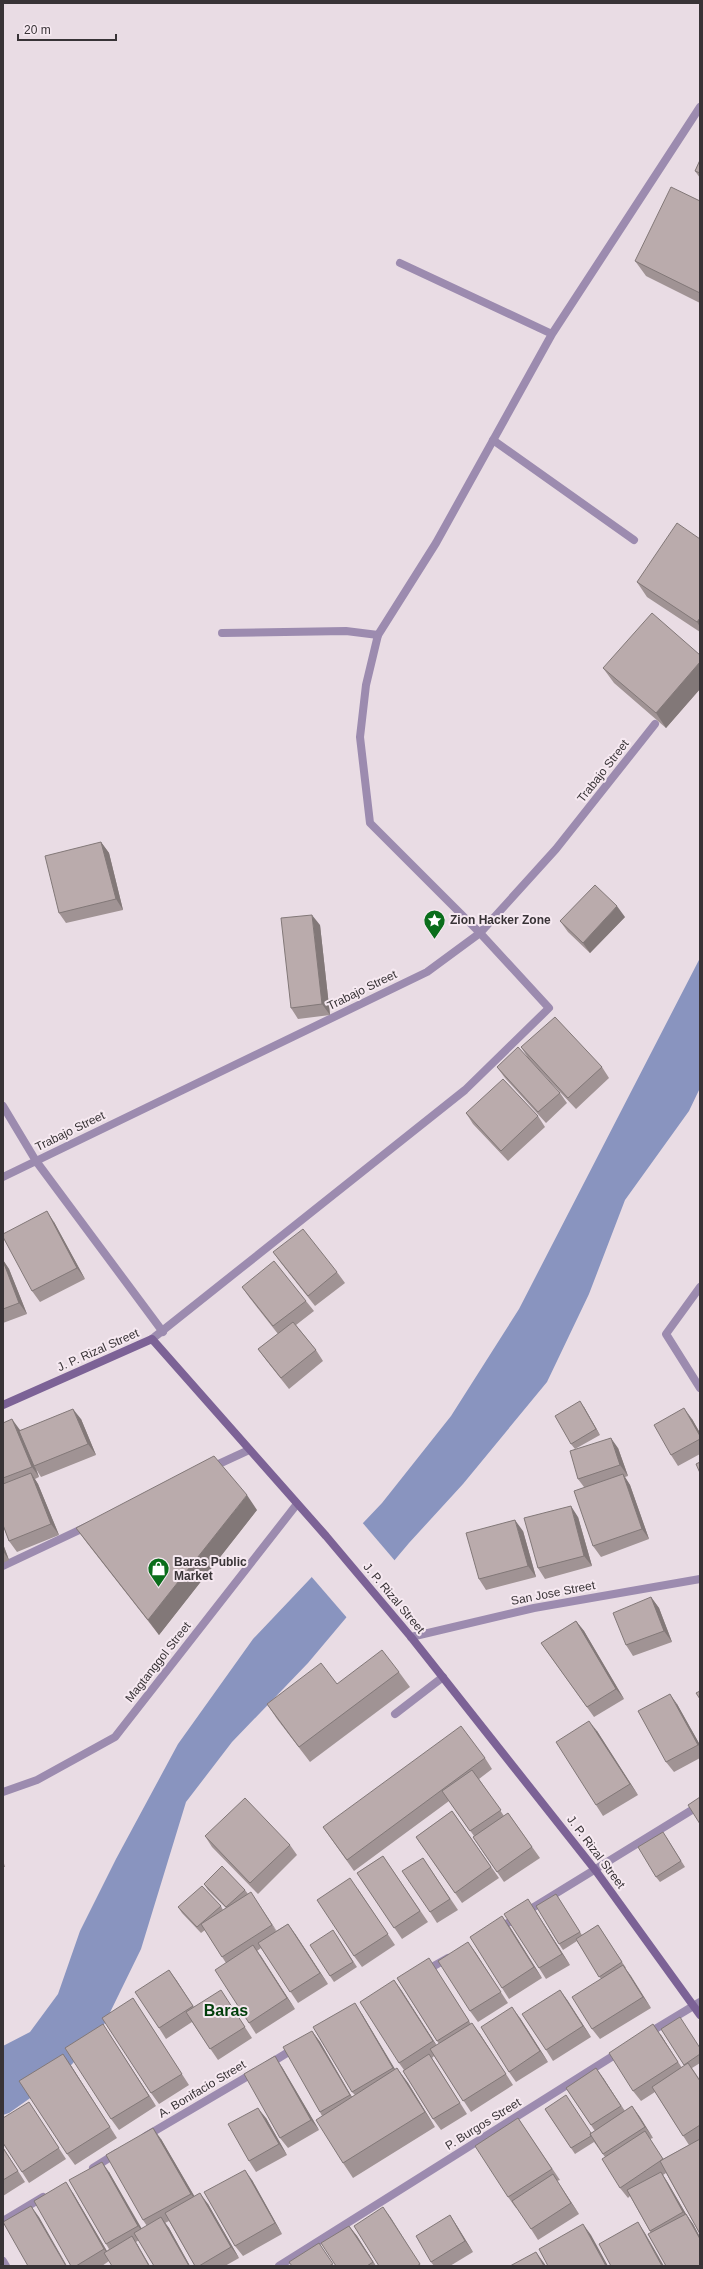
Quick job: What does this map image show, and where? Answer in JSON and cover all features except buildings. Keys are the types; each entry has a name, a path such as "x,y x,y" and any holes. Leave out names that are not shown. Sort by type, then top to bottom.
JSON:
{"main road":[{"name":"J. P. Rizal Street","path":"3,1405 152,1339 326,1536 411,1637 596,1871 697,2004 700,2015"}],"street":[{"path":"152,1339 163,1332 465,1090 549,1008 480,933 370,823 360,737 366,685 378,635 436,543 552,334 700,107"},
{"path":"400,263 552,334"},
{"path":"493,440 634,540"},
{"path":"222,633 346,631 378,635"},
{"name":"Trabajo Street","path":"3,1177 427,972 480,933 556,849 655,724"},
{"path":"3,1106 36,1161 163,1332"},
{"path":"700,1287 666,1334 700,1388"},
{"path":"200,1473 249,1450"},
{"name":"Magtanggol Street","path":"3,1792 37,1780 115,1737 297,1504"},
{"path":"3,1566 94,1523"},
{"name":"San Jose Street","path":"411,1637 534,1608 700,1579"},
{"path":"395,1714 443,1677"},
{"path":"487,1935 596,1871 700,1805"},
{"path":"418,1975 452,1955"},
{"path":"640,2039 697,2004"},
{"name":"A. Bonifacio Street","path":"139,2140 303,2044"},
{"name":"P. Burgos Street","path":"279,2266 626,2048"},
{"path":"85,2172 126,2148"},
{"path":"3,2221 51,2193"},
{"path":"3,2261 6,2266"}],"water":[{"path":"700,958 700,1088 689,1111 625,1200 589,1294 547,1382 463,1484 409,1543 308,1663 232,1742 186,1802 141,1949 99,2035 60,2077 9,2113 3,2115 3,2046 30,2032 58,1994 80,1931 116,1859 178,1744 253,1639 382,1503 451,1416 519,1309"}],"pier":[{"path":"361,1521 396,1562 348,1619 310,1575"}],"place":[{"name":"Zion Hacker Zone","path":"435,940"},
{"name":"Baras Public Market","path":"159,1588"}],"district":[{"name":"Baras","path":"226,2010"}]}
